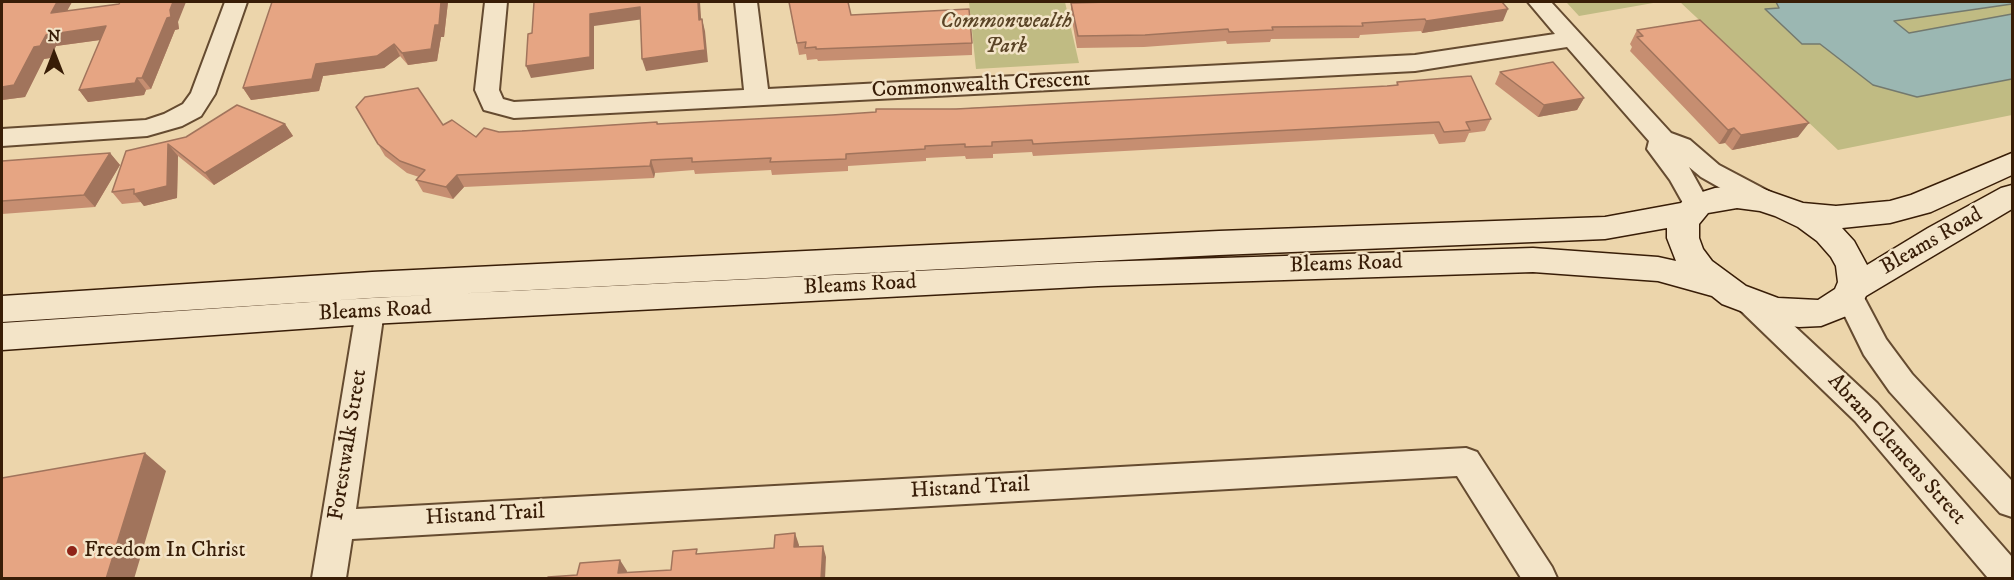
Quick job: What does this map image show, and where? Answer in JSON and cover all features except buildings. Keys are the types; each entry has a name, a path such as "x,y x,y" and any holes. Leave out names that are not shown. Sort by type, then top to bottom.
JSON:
{"main road":[{"name":"Bleams Road","path":"1799,214 1836,217 1890,212 1920,204 2013,163"},
{"name":"Bleams Road","path":"1851,292 1939,236 2013,196"},
{"path":"1737,197 1762,200 1799,214 1828,233 1843,249 1852,266 1854,282 1851,292 1837,306 1821,313 1799,314 1775,311 1751,303 1718,285 1688,254 1683,238 1683,224 1693,209 1715,199 1737,197"},
{"name":"Bleams Road","path":"2,309 395,284 1219,243 1605,228 1693,209"},
{"name":"Bleams Road","path":"2,337 370,311 1098,274 1533,260 1658,269 1718,285"}],"street":[{"path":"2,138 147,128 173,120 192,110 203,94 236,2"},
{"name":"Commonwealth Crescent","path":"496,2 487,90 493,104 514,110 1415,63 1572,39"},
{"path":"746,2 757,97"},
{"path":"1539,2 1662,139 1681,146 1710,171 1762,200"},
{"path":"1662,139 1660,149 1681,175 1693,209"},
{"path":"1851,292 1875,347 1901,383 2013,503"},
{"name":"Abram Clemens Street","path":"1751,303 1866,412 2009,579"},
{"name":"Forestwalk Street","path":"329,579 370,311"},
{"name":"Histand Trail","path":"337,525 1466,462 1540,579"}],"green space":[{"name":"Commonwealth Park","path":"969,2 1065,2 1079,63 976,69"},
{"path":"1659,2 1579,16 1567,3"},
{"path":"1680,2 1776,2 1779,8 1766,9 1820,44 1873,85 1917,97 2012,79 2012,115 1838,150"},
{"path":"2012,4 2012,14 1909,33 1894,21"}],"water":[{"path":"1776,2 2012,2 2012,4 1894,21 1909,33 2012,14 2012,79 1917,97 1873,85 1820,44 1802,44 1765,9 1779,8"}],"place":[{"name":"Freedom In Christ","path":"72,551"}]}
